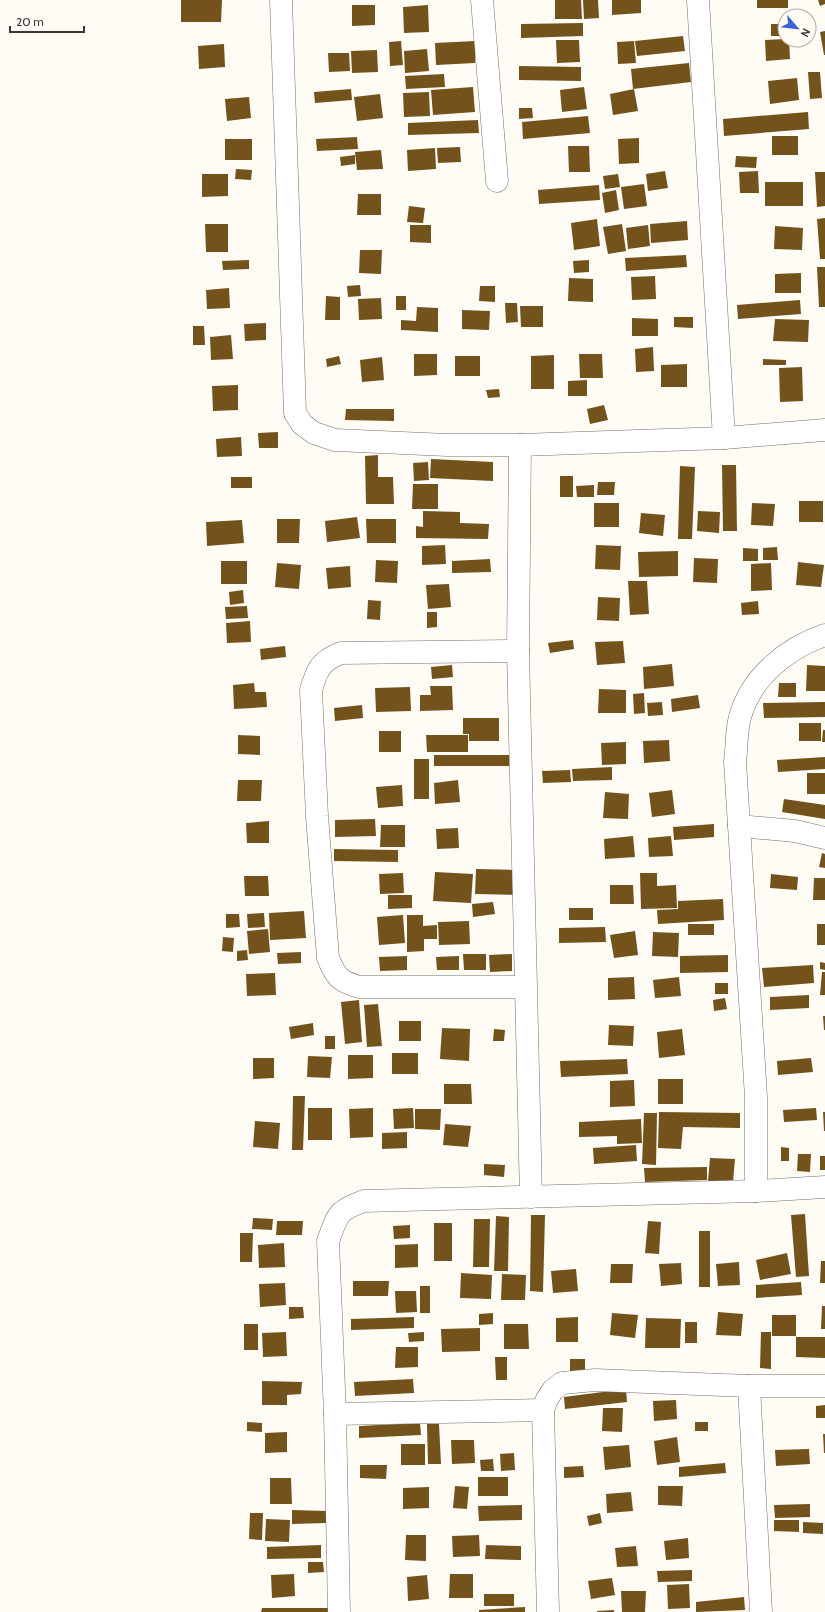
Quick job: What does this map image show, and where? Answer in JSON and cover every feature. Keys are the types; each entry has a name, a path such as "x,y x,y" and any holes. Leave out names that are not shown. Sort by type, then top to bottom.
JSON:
{"street":[{"path":"281,0 295,412 302,424 314,433 335,440 447,445 520,446 724,438 825,430"},
{"path":"482,0 497,181"},
{"path":"698,0 724,438"},
{"path":"520,446 518,651 531,1197"},
{"path":"756,1191 756,1097 735,762 740,717 751,690 775,663 806,641 825,635"},
{"path":"518,651 341,653 325,661 316,673 311,690 317,816 328,958 335,974 345,983 359,987 525,987"},
{"path":"739,826 795,831 825,838"},
{"path":"339,1612 335,1414 328,1241 336,1219 345,1208 364,1201 756,1191 825,1187"},
{"path":"548,1612 543,1410 550,1394 562,1383 595,1380 750,1386 825,1386"},
{"path":"750,1386 762,1612"},
{"path":"335,1414 543,1410"}],"building":[{"path":"181,0 222,0 221,22 181,22"},
{"path":"555,0 581,0 582,19 555,19"},
{"path":"583,0 598,0 599,18 584,19"},
{"path":"612,0 641,0 641,13 612,15"},
{"path":"757,0 788,0 788,8 757,8"},
{"path":"818,0 825,0 825,4 820,6"},
{"path":"352,5 375,5 375,25 352,26"},
{"path":"428,5 429,32 404,33 403,7"},
{"path":"583,23 583,36 521,38 521,24"},
{"path":"771,24 777,24 777,36 771,36"},
{"path":"825,31 825,55 824,55 820,32"},
{"path":"683,36 685,51 637,56 635,41"},
{"path":"777,39 777,48 789,48 790,59 766,61 765,40"},
{"path":"556,40 579,40 580,62 557,63"},
{"path":"401,41 403,65 390,66 389,42"},
{"path":"475,41 475,63 436,65 435,43"},
{"path":"634,41 636,63 618,64 617,42"},
{"path":"224,44 225,67 199,69 198,46"},
{"path":"427,49 429,71 405,73 404,51"},
{"path":"377,50 378,72 352,73 351,51"},
{"path":"328,53 349,53 350,71 329,72"},
{"path":"689,63 691,82 633,89 631,69"},
{"path":"519,66 581,67 581,81 519,80"},
{"path":"808,72 820,72 822,98 810,99"},
{"path":"444,74 445,87 406,89 405,76"},
{"path":"797,78 799,100 770,104 768,81"},
{"path":"473,87 475,112 433,115 431,90"},
{"path":"584,87 587,109 562,112 560,90"},
{"path":"351,89 352,100 315,103 314,92"},
{"path":"634,89 638,111 613,115 610,94"},
{"path":"429,92 430,116 404,117 403,93"},
{"path":"380,94 383,118 357,121 354,97"},
{"path":"249,97 251,118 227,121 225,99"},
{"path":"519,108 532,108 533,118 519,119"},
{"path":"808,112 809,129 724,136 723,119"},
{"path":"588,116 590,133 523,139 522,122"},
{"path":"478,120 479,133 408,135 408,123"},
{"path":"772,136 798,136 798,155 772,155"},
{"path":"357,137 358,149 317,151 316,139"},
{"path":"639,138 639,163 619,164 618,139"},
{"path":"225,139 252,139 252,160 225,160"},
{"path":"568,146 589,146 590,172 569,172"},
{"path":"460,147 461,162 438,163 437,148"},
{"path":"435,148 436,169 408,171 407,150"},
{"path":"381,150 383,169 357,170 355,152"},
{"path":"355,155 355,164 341,166 340,157"},
{"path":"736,156 757,157 756,168 735,167"},
{"path":"236,169 252,170 251,180 235,179"},
{"path":"665,171 668,188 648,191 646,174"},
{"path":"758,171 759,193 740,193 739,172"},
{"path":"815,172 825,172 825,206 817,207"},
{"path":"202,174 228,174 228,196 202,197"},
{"path":"618,174 620,187 605,189 603,176"},
{"path":"765,182 803,182 803,206 765,206"},
{"path":"644,184 647,206 624,209 621,187"},
{"path":"599,185 600,200 539,204 538,190"},
{"path":"616,190 619,210 605,213 602,193"},
{"path":"358,194 381,194 381,215 357,215"},
{"path":"409,206 425,208 423,223 407,222"},
{"path":"825,218 825,259 820,259 817,219"},
{"path":"597,219 600,246 574,250 571,223"},
{"path":"687,221 688,240 651,243 650,224"},
{"path":"205,224 228,224 228,252 206,252"},
{"path":"622,224 626,251 608,254 603,227"},
{"path":"410,225 431,225 431,243 410,242"},
{"path":"648,225 650,246 628,249 626,228"},
{"path":"775,226 803,228 802,250 774,249"},
{"path":"360,250 382,250 381,274 359,273"},
{"path":"686,255 687,267 626,271 625,258"},
{"path":"249,260 249,269 223,270 222,261"},
{"path":"589,260 589,272 574,273 573,261"},
{"path":"817,267 825,267 825,307 819,307"},
{"path":"801,273 801,293 775,293 775,274"},
{"path":"655,276 656,299 632,300 631,277"},
{"path":"569,278 593,279 593,302 568,301"},
{"path":"360,285 361,296 348,297 347,286"},
{"path":"480,286 495,286 495,302 479,301"},
{"path":"229,288 230,308 207,309 206,290"},
{"path":"326,296 340,297 340,320 325,320"},
{"path":"396,296 406,296 406,310 396,310"},
{"path":"381,298 382,319 359,320 358,299"},
{"path":"800,300 801,314 738,319 737,305"},
{"path":"505,303 517,303 518,322 506,323"},
{"path":"520,306 543,306 543,327 521,327"},
{"path":"417,307 438,308 438,332 401,330 401,320 416,321"},
{"path":"462,310 490,311 489,330 462,329"},
{"path":"674,317 693,317 693,328 674,327"},
{"path":"632,318 658,319 658,336 632,336"},
{"path":"775,319 809,320 808,342 773,341"},
{"path":"266,323 266,340 245,341 244,324"},
{"path":"193,326 204,326 205,345 193,345"},
{"path":"231,335 233,359 211,360 210,337"},
{"path":"653,347 654,371 636,372 635,349"},
{"path":"414,354 437,354 437,375 414,376"},
{"path":"579,354 602,354 603,378 580,378"},
{"path":"554,355 554,389 531,389 531,356"},
{"path":"339,356 341,364 327,367 326,359"},
{"path":"455,356 480,356 480,376 455,376"},
{"path":"382,357 384,380 362,382 360,360"},
{"path":"763,359 786,360 786,365 763,365"},
{"path":"687,364 687,387 661,387 661,365"},
{"path":"802,367 803,401 780,402 779,368"},
{"path":"587,380 587,396 568,396 568,381"},
{"path":"238,385 238,410 213,411 212,386"},
{"path":"499,389 500,397 488,398 486,390"},
{"path":"604,405 608,420 590,424 587,409"},
{"path":"346,409 394,409 394,421 345,420"},
{"path":"278,432 278,448 259,448 258,433"},
{"path":"241,437 242,456 217,457 216,439"},
{"path":"378,455 378,477 393,477 394,504 366,504 365,456"},
{"path":"431,459 493,462 493,481 430,478"},
{"path":"428,462 429,480 414,481 413,463"},
{"path":"722,465 736,465 737,531 723,531"},
{"path":"680,466 695,467 692,539 678,539"},
{"path":"560,476 573,476 573,497 560,497"},
{"path":"231,477 252,477 252,488 231,488"},
{"path":"598,482 615,482 614,495 597,495"},
{"path":"413,484 438,484 438,509 412,509"},
{"path":"594,485 594,497 577,497 576,486"},
{"path":"799,501 823,501 823,522 799,522"},
{"path":"594,503 619,503 619,527 594,527"},
{"path":"752,503 775,504 773,526 751,525"},
{"path":"423,511 460,512 460,523 489,524 488,539 416,538 416,526 423,527"},
{"path":"698,511 720,512 719,533 697,531"},
{"path":"641,513 665,515 663,536 639,533"},
{"path":"357,517 360,538 327,542 325,521"},
{"path":"277,519 300,519 299,543 277,543"},
{"path":"366,519 396,519 396,543 367,543"},
{"path":"242,520 244,543 207,546 206,522"},
{"path":"445,545 446,564 422,565 422,546"},
{"path":"596,545 621,546 620,570 595,569"},
{"path":"777,547 778,560 763,560 763,548"},
{"path":"743,548 758,549 758,561 743,561"},
{"path":"678,551 678,576 639,577 638,552"},
{"path":"694,558 718,559 717,583 693,582"},
{"path":"490,559 491,572 452,573 452,561"},
{"path":"376,560 398,561 397,583 375,582"},
{"path":"221,561 247,561 247,584 221,584"},
{"path":"798,562 824,565 821,587 796,585"},
{"path":"277,563 301,565 299,589 275,587"},
{"path":"771,563 772,590 751,591 751,564"},
{"path":"350,566 351,587 328,589 326,568"},
{"path":"628,581 647,581 649,614 630,615"},
{"path":"449,584 451,607 428,609 426,585"},
{"path":"243,590 244,603 230,605 229,592"},
{"path":"598,597 620,598 619,621 597,620"},
{"path":"368,600 381,601 380,620 367,619"},
{"path":"758,601 759,614 742,615 741,603"},
{"path":"247,606 248,618 226,619 225,607"},
{"path":"427,612 437,612 437,627 427,628"},
{"path":"250,621 251,642 227,643 226,623"},
{"path":"573,640 574,649 550,653 548,643"},
{"path":"623,641 625,663 597,665 595,642"},
{"path":"285,646 286,657 261,660 260,649"},
{"path":"672,664 674,686 644,689 643,667"},
{"path":"452,665 453,677 432,679 431,667"},
{"path":"807,665 825,666 825,691 806,691"},
{"path":"254,683 255,692 266,692 267,707 234,709 233,685"},
{"path":"779,683 796,683 796,697 778,697"},
{"path":"430,686 452,686 453,710 420,711 420,695 431,695"},
{"path":"410,687 411,711 376,712 375,688"},
{"path":"599,689 626,690 626,713 598,713"},
{"path":"644,693 645,713 634,714 633,694"},
{"path":"698,695 700,708 672,712 671,699"},
{"path":"662,702 663,715 648,716 647,703"},
{"path":"825,702 825,717 764,718 763,703"},
{"path":"362,705 363,718 335,721 334,708"},
{"path":"463,718 499,718 499,741 469,741 469,734 463,734"},
{"path":"799,723 821,723 821,741 799,741"},
{"path":"823,730 825,730 825,742 822,742"},
{"path":"379,731 401,731 401,752 379,752"},
{"path":"238,735 260,736 260,755 238,754"},
{"path":"426,735 468,735 468,752 427,752"},
{"path":"669,740 670,761 644,763 643,741"},
{"path":"626,742 626,764 602,765 601,743"},
{"path":"434,755 509,755 509,766 434,766"},
{"path":"825,757 825,769 778,772 777,760"},
{"path":"414,759 429,759 429,799 414,799"},
{"path":"612,767 612,780 573,781 572,769"},
{"path":"570,770 571,782 543,783 542,771"},
{"path":"807,773 825,773 825,794 807,794"},
{"path":"238,780 262,780 261,801 237,801"},
{"path":"458,780 460,802 435,804 434,783"},
{"path":"402,785 403,806 378,808 376,787"},
{"path":"672,790 675,814 652,817 649,793"},
{"path":"605,792 629,794 628,819 603,818"},
{"path":"784,799 825,805 825,819 782,812"},
{"path":"375,819 376,836 335,837 335,820"},
{"path":"269,821 269,843 247,843 246,823"},
{"path":"714,824 714,837 674,840 673,827"},
{"path":"381,825 405,825 405,847 380,847"},
{"path":"458,828 459,848 437,849 436,829"},
{"path":"633,836 635,857 605,859 604,839"},
{"path":"671,836 673,856 649,857 648,838"},
{"path":"334,849 398,850 398,862 334,861"},
{"path":"822,853 825,854 825,868 819,867"},
{"path":"476,869 520,870 519,895 475,894"},
{"path":"435,872 473,874 471,903 433,901"},
{"path":"403,873 404,893 380,894 379,874"},
{"path":"640,873 657,873 657,886 676,885 677,908 641,909"},
{"path":"771,874 798,877 797,890 770,888"},
{"path":"244,876 268,876 269,896 245,896"},
{"path":"814,878 825,878 825,900 813,900"},
{"path":"610,885 633,885 634,904 610,904"},
{"path":"388,895 412,895 412,908 388,909"},
{"path":"723,899 724,920 658,924 657,910 678,909 678,901"},
{"path":"493,902 495,914 473,917 472,904"},
{"path":"569,908 593,908 593,920 569,920"},
{"path":"304,911 306,938 270,940 269,913"},
{"path":"264,913 265,927 248,928 247,914"},
{"path":"226,914 239,914 240,927 226,928"},
{"path":"403,915 405,943 379,945 377,917"},
{"path":"407,915 423,915 423,926 437,925 437,939 424,939 424,951 407,952"},
{"path":"469,921 470,944 439,945 438,922"},
{"path":"688,924 714,924 714,935 688,935"},
{"path":"817,924 825,924 825,945 817,945"},
{"path":"605,927 606,942 559,943 559,928"},
{"path":"268,929 270,952 249,954 247,931"},
{"path":"635,931 638,955 614,958 610,935"},
{"path":"653,932 679,933 678,957 652,956"},
{"path":"223,937 234,938 233,952 222,951"},
{"path":"247,950 248,960 237,961 237,951"},
{"path":"301,952 301,963 278,964 277,953"},
{"path":"463,954 486,954 486,970 464,970"},
{"path":"512,954 512,971 490,972 489,955"},
{"path":"728,955 728,972 680,973 680,956"},
{"path":"407,956 407,970 380,971 379,957"},
{"path":"459,956 459,970 437,970 436,957"},
{"path":"820,962 825,963 825,970 820,969"},
{"path":"813,965 814,983 764,987 762,968"},
{"path":"822,972 825,972 825,995 820,995"},
{"path":"275,973 276,995 247,996 246,974"},
{"path":"634,977 635,999 608,1000 608,978"},
{"path":"679,977 681,996 655,998 653,980"},
{"path":"715,983 728,983 728,994 715,994"},
{"path":"809,995 809,1008 770,1010 770,997"},
{"path":"725,998 727,1009 714,1011 713,1000"},
{"path":"359,1000 362,1042 345,1044 341,1002"},
{"path":"378,1004 382,1046 367,1047 364,1005"},
{"path":"823,1016 825,1016 825,1030 824,1030"},
{"path":"399,1021 421,1021 421,1041 399,1041"},
{"path":"313,1023 314,1035 291,1039 289,1027"},
{"path":"609,1025 634,1026 633,1046 608,1045"},
{"path":"442,1028 470,1029 469,1061 440,1059"},
{"path":"494,1029 505,1030 504,1041 493,1041"},
{"path":"682,1029 685,1055 659,1058 657,1032"},
{"path":"325,1036 335,1036 335,1049 325,1049"},
{"path":"392,1053 418,1053 418,1074 392,1074"},
{"path":"348,1055 373,1055 373,1078 348,1079"},
{"path":"308,1056 332,1057 330,1078 307,1077"},
{"path":"253,1058 274,1058 274,1078 253,1079"},
{"path":"811,1058 813,1072 778,1075 777,1061"},
{"path":"627,1059 628,1074 561,1077 560,1061"},
{"path":"658,1079 683,1079 683,1104 658,1104"},
{"path":"634,1080 635,1106 610,1107 610,1081"},
{"path":"444,1084 471,1084 472,1104 444,1104"},
{"path":"293,1096 305,1096 303,1150 292,1150"},
{"path":"308,1108 332,1108 332,1140 308,1140"},
{"path":"373,1108 373,1137 350,1138 349,1109"},
{"path":"413,1108 414,1128 394,1129 393,1109"},
{"path":"816,1108 817,1120 784,1122 783,1110"},
{"path":"415,1109 441,1109 440,1130 415,1129"},
{"path":"659,1112 740,1113 740,1128 683,1127 681,1149 658,1148"},
{"path":"823,1112 825,1112 825,1131 824,1131"},
{"path":"644,1113 657,1113 656,1165 642,1164"},
{"path":"641,1119 642,1143 617,1144 617,1136 579,1137 579,1122"},
{"path":"255,1121 280,1123 278,1149 253,1147"},
{"path":"445,1124 471,1126 468,1147 443,1145"},
{"path":"407,1132 407,1148 382,1149 382,1133"},
{"path":"636,1145 637,1161 594,1164 593,1148"},
{"path":"781,1147 789,1148 789,1161 781,1161"},
{"path":"798,1154 811,1154 810,1172 797,1171"},
{"path":"820,1156 825,1156 825,1170 820,1170"},
{"path":"710,1158 735,1159 733,1182 708,1181"},
{"path":"484,1164 505,1165 504,1177 484,1175"},
{"path":"707,1167 707,1180 645,1182 644,1168"},
{"path":"805,1214 809,1276 796,1277 791,1215"},
{"path":"531,1215 545,1215 543,1292 530,1291"},
{"path":"496,1216 509,1217 508,1271 494,1271"},
{"path":"253,1218 273,1219 272,1230 252,1229"},
{"path":"474,1219 490,1219 489,1267 473,1267"},
{"path":"277,1221 303,1221 302,1235 276,1235"},
{"path":"648,1221 661,1222 659,1254 645,1253"},
{"path":"434,1223 452,1223 452,1261 434,1261"},
{"path":"410,1225 410,1238 394,1239 393,1226"},
{"path":"699,1231 710,1231 710,1287 699,1287"},
{"path":"240,1233 253,1233 252,1262 240,1262"},
{"path":"284,1243 285,1267 259,1268 258,1245"},
{"path":"418,1244 418,1267 395,1268 395,1245"},
{"path":"787,1253 791,1274 760,1280 756,1260"},
{"path":"821,1261 825,1261 825,1283 820,1283"},
{"path":"739,1262 740,1285 718,1286 716,1264"},
{"path":"681,1263 682,1284 661,1286 659,1264"},
{"path":"611,1264 633,1264 632,1283 610,1283"},
{"path":"576,1269 578,1291 553,1293 551,1271"},
{"path":"461,1273 492,1275 491,1299 460,1298"},
{"path":"502,1274 526,1275 525,1300 501,1300"},
{"path":"353,1281 389,1281 388,1296 353,1296"},
{"path":"801,1282 802,1295 756,1298 756,1285"},
{"path":"285,1283 286,1305 260,1307 259,1284"},
{"path":"420,1286 430,1286 430,1313 420,1313"},
{"path":"395,1291 416,1291 417,1312 396,1313"},
{"path":"822,1306 825,1306 825,1329 821,1329"},
{"path":"289,1307 303,1307 304,1318 289,1319"},
{"path":"718,1312 743,1314 741,1336 716,1335"},
{"path":"493,1313 493,1324 479,1325 479,1314"},
{"path":"612,1313 638,1315 635,1338 610,1335"},
{"path":"772,1315 796,1315 796,1336 772,1336"},
{"path":"414,1317 414,1328 351,1330 351,1319"},
{"path":"578,1317 578,1342 556,1342 556,1318"},
{"path":"646,1318 681,1319 680,1348 645,1348"},
{"path":"685,1322 697,1322 697,1343 685,1343"},
{"path":"244,1324 258,1324 258,1350 244,1350"},
{"path":"504,1324 528,1324 529,1349 504,1349"},
{"path":"480,1328 480,1351 442,1352 441,1329"},
{"path":"286,1332 287,1356 263,1357 262,1333"},
{"path":"424,1332 424,1341 409,1342 408,1333"},
{"path":"761,1332 771,1332 771,1369 760,1368"},
{"path":"796,1337 825,1337 825,1358 796,1357"},
{"path":"396,1347 418,1347 418,1367 395,1368"},
{"path":"495,1357 507,1357 507,1380 496,1380"},
{"path":"570,1359 585,1359 585,1372 570,1372"},
{"path":"413,1379 414,1393 355,1396 354,1382"},
{"path":"262,1381 302,1382 301,1394 287,1395 287,1405 262,1405"},
{"path":"626,1389 627,1402 565,1409 564,1397"},
{"path":"676,1400 677,1419 654,1421 653,1401"},
{"path":"825,1405 825,1418 816,1418 816,1406"},
{"path":"603,1408 623,1408 622,1432 602,1431"},
{"path":"247,1422 262,1423 262,1432 247,1431"},
{"path":"695,1422 708,1422 708,1431 695,1431"},
{"path":"420,1423 421,1435 359,1438 359,1426"},
{"path":"427,1424 439,1424 441,1464 428,1464"},
{"path":"287,1432 287,1452 265,1453 265,1433"},
{"path":"823,1434 825,1434 825,1453 824,1453"},
{"path":"677,1437 680,1462 657,1465 654,1441"},
{"path":"451,1440 474,1440 475,1463 452,1464"},
{"path":"401,1444 425,1444 425,1465 401,1465"},
{"path":"629,1445 631,1467 605,1470 603,1447"},
{"path":"809,1449 810,1464 776,1466 775,1450"},
{"path":"514,1453 515,1470 501,1471 500,1454"},
{"path":"493,1459 494,1471 481,1471 480,1460"},
{"path":"725,1463 726,1473 679,1477 679,1467"},
{"path":"360,1465 387,1465 386,1479 360,1478"},
{"path":"583,1466 584,1477 564,1478 564,1467"},
{"path":"478,1477 508,1477 508,1496 478,1496"},
{"path":"270,1478 291,1478 292,1504 270,1504"},
{"path":"455,1486 469,1487 467,1509 453,1508"},
{"path":"658,1486 683,1486 682,1506 658,1505"},
{"path":"429,1487 429,1508 403,1509 403,1488"},
{"path":"631,1492 633,1511 607,1513 606,1494"},
{"path":"810,1504 810,1517 775,1518 774,1505"},
{"path":"522,1505 522,1520 479,1521 478,1506"},
{"path":"292,1510 326,1511 326,1523 292,1524"},
{"path":"250,1513 263,1513 262,1540 249,1539"},
{"path":"600,1513 602,1523 589,1526 587,1516"},
{"path":"266,1519 290,1520 289,1542 265,1541"},
{"path":"774,1520 799,1520 799,1532 774,1531"},
{"path":"803,1522 823,1523 823,1534 803,1533"},
{"path":"406,1535 426,1535 426,1561 405,1560"},
{"path":"479,1535 480,1556 453,1557 452,1536"},
{"path":"688,1538 689,1558 666,1560 664,1541"},
{"path":"321,1545 321,1558 267,1559 267,1547"},
{"path":"486,1545 521,1546 521,1560 485,1559"},
{"path":"636,1546 638,1566 617,1567 615,1548"},
{"path":"308,1562 323,1562 324,1572 308,1573"},
{"path":"692,1570 692,1581 658,1582 657,1571"},
{"path":"294,1574 295,1596 272,1598 271,1575"},
{"path":"450,1574 473,1574 473,1598 449,1598"},
{"path":"427,1575 429,1599 408,1601 407,1577"},
{"path":"612,1578 615,1595 591,1599 588,1581"},
{"path":"689,1584 690,1608 668,1609 667,1585"},
{"path":"621,1591 646,1591 645,1612 622,1612"},
{"path":"484,1594 514,1594 514,1606 484,1606"},
{"path":"744,1597 745,1610 696,1612 696,1602"},
{"path":"525,1607 525,1612 479,1612 479,1610"},
{"path":"262,1608 330,1608 329,1612 261,1612"},
{"path":"614,1610 614,1612 597,1612 597,1611"}]}
